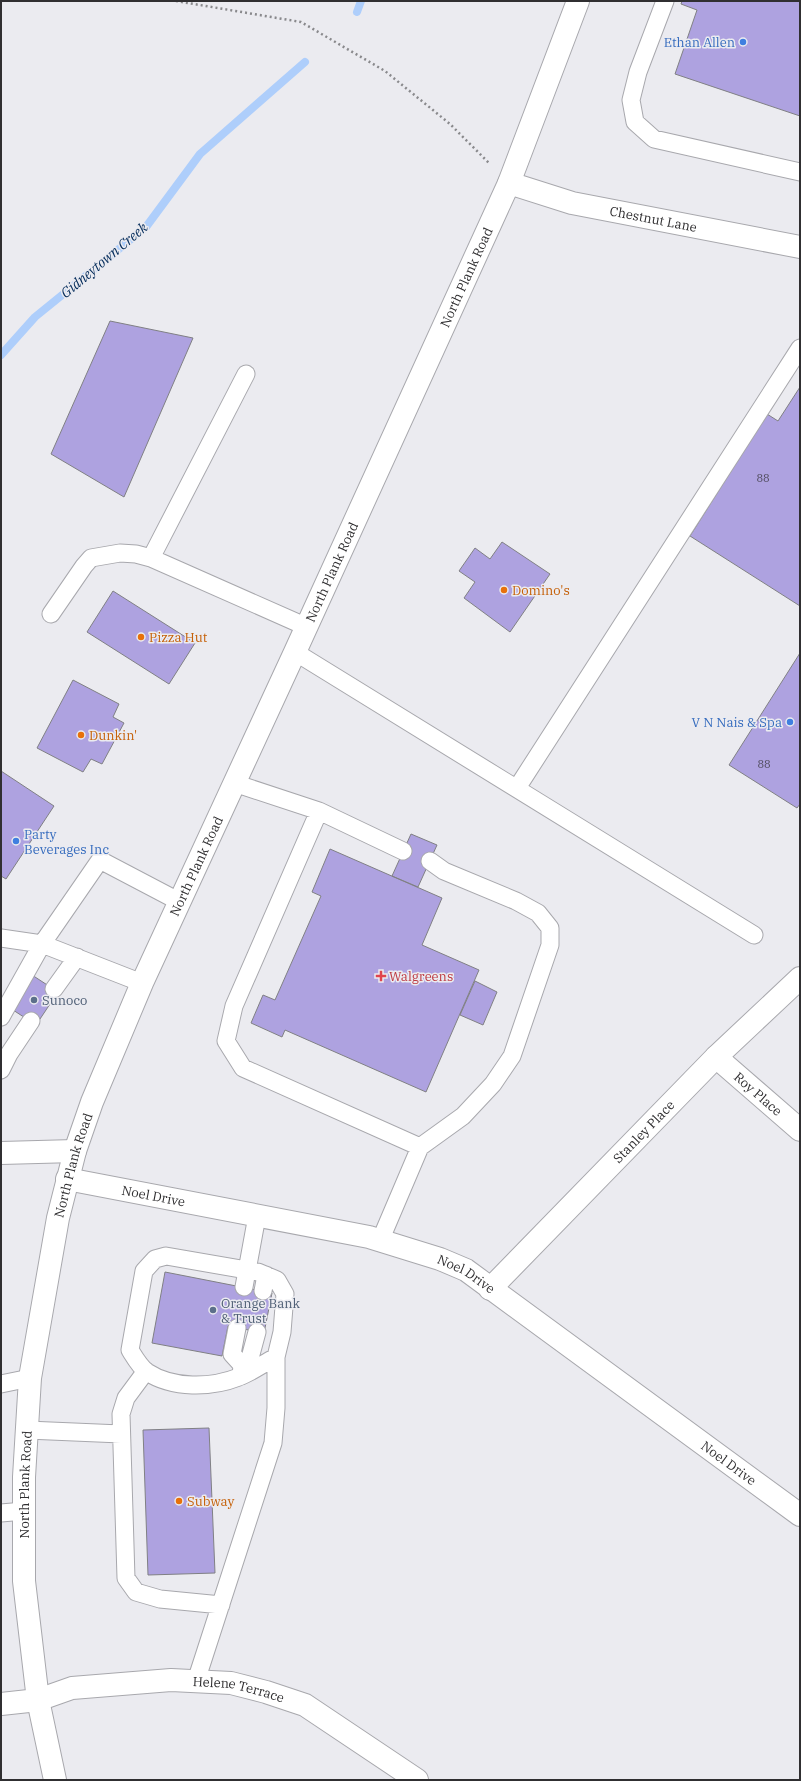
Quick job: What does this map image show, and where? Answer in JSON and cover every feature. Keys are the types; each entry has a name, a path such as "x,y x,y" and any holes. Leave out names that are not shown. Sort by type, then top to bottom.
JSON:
{"street":[{"name":"North Plank Road","path":"55,1780 38,1700 24,1581 24,1477 30,1378 58,1218 75,1151 92,1102 142,983 296,652 508,183 578,1"},
{"name":"Chestnut Lane","path":"508,183 572,203 800,247"},
{"name":"Stanley Place","path":"490,1289 716,1057 800,978"},
{"name":"Roy Place","path":"716,1057 800,1130"},
{"path":"1,1153 75,1151"},
{"name":"Noel Drive","path":"67,1179 380,1241 440,1259 466,1270 800,1515"},
{"name":"Helene Terrace","path":"1,1704 38,1700 72,1688 171,1680 231,1683 266,1692 305,1705 418,1780"}],"lane":[{"path":"665,1 638,72 631,100 635,122 654,139 800,172"},
{"path":"517,788 800,348"},
{"path":"151,558 246,374"},
{"path":"51,614 91,558 120,553 136,554 151,558 307,626"},
{"path":"296,652 754,935"},
{"path":"234,784 318,811 403,851"},
{"path":"318,811 234,1006 226,1041 243,1068 420,1147"},
{"path":"1,1018 42,944 100,860 180,902"},
{"path":"380,1241 420,1147 463,1116 493,1084 512,1056 550,945 550,928 538,913 444,870 430,861"},
{"path":"1,938 42,944 142,983"},
{"path":"54,989 77,957"},
{"path":"1,1070 5,1053 31,1021"},
{"path":"244,1287 257,1216"},
{"path":"196,1681 272,1443 276,1408 276,1357 282,1332 285,1294 277,1280 265,1283 247,1270 166,1256 155,1259 144,1271 130,1350 146,1371 162,1380 200,1385 228,1381 241,1371 276,1357"},
{"path":"236,1328 232,1354 241,1371"},
{"path":"241,1371 250,1358 257,1332"},
{"path":"146,1371 126,1398 121,1414 126,1578 136,1592 160,1599 220,1604"},
{"path":"1,1384 30,1378"},
{"path":"27,1430 121,1434"},
{"path":"1,1513 24,1511"}],"path":[{"path":"176,1 301,22 385,71 450,124 508,183"}],"building":[{"name":"Ethan Allen","path":"682,1 800,1 800,116 675,74 697,10 681,4"},
{"path":"110,321 193,338 124,497 51,454"},
{"path":"800,387 800,606 690,536 767,414 778,421"},
{"name":"Domino's","path":"502,542 550,574 510,632 464,598 475,582 459,571 475,548 490,559"},
{"name":"Pizza Hut","path":"113,591 195,643 169,684 87,632"},
{"path":"800,653 800,804 797,808 729,765"},
{"name":"Dunkin'","path":"73,680 119,704 113,717 124,723 102,764 91,759 83,772 37,748"},
{"name":"Party Beverages Inc","path":"1,771 54,806 6,879 1,876"},
{"path":"411,834 437,845 418,887 392,876"},
{"name":"Walgreens","path":"330,849 442,898 422,945 479,970 426,1092 285,1030 282,1037 251,1023 263,995 275,1000 321,896 312,892"},
{"name":"Sunoco","path":"32,975 58,992 36,1025 10,1008"},
{"path":"475,981 497,992 483,1025 460,1015"},
{"name":"Orange Bank & Trust","path":"165,1272 272,1293 264,1333 228,1326 222,1356 152,1343"},
{"name":"Subway","path":"209,1428 215,1573 148,1575 143,1430"}],"waterway":[{"name":"Gidneytown Creek","path":"357,12 361,1"},
{"name":"Gidneytown Creek","path":"1,355 35,317 146,227 200,154 305,62"}],"place":[{"name":"Ethan Allen","path":"743,42"},
{"name":"Domino's","path":"504,590"},
{"name":"Pizza Hut","path":"141,637"},
{"name":"V N Nais & Spa","path":"790,722"},
{"name":"Dunkin'","path":"81,735"},
{"name":"Party Beverages Inc","path":"16,841"},
{"name":"Walgreens","path":"381,976"},
{"name":"Sunoco","path":"34,1000"},
{"name":"Orange Bank & Trust","path":"213,1310"},
{"name":"Subway","path":"179,1501"}]}
